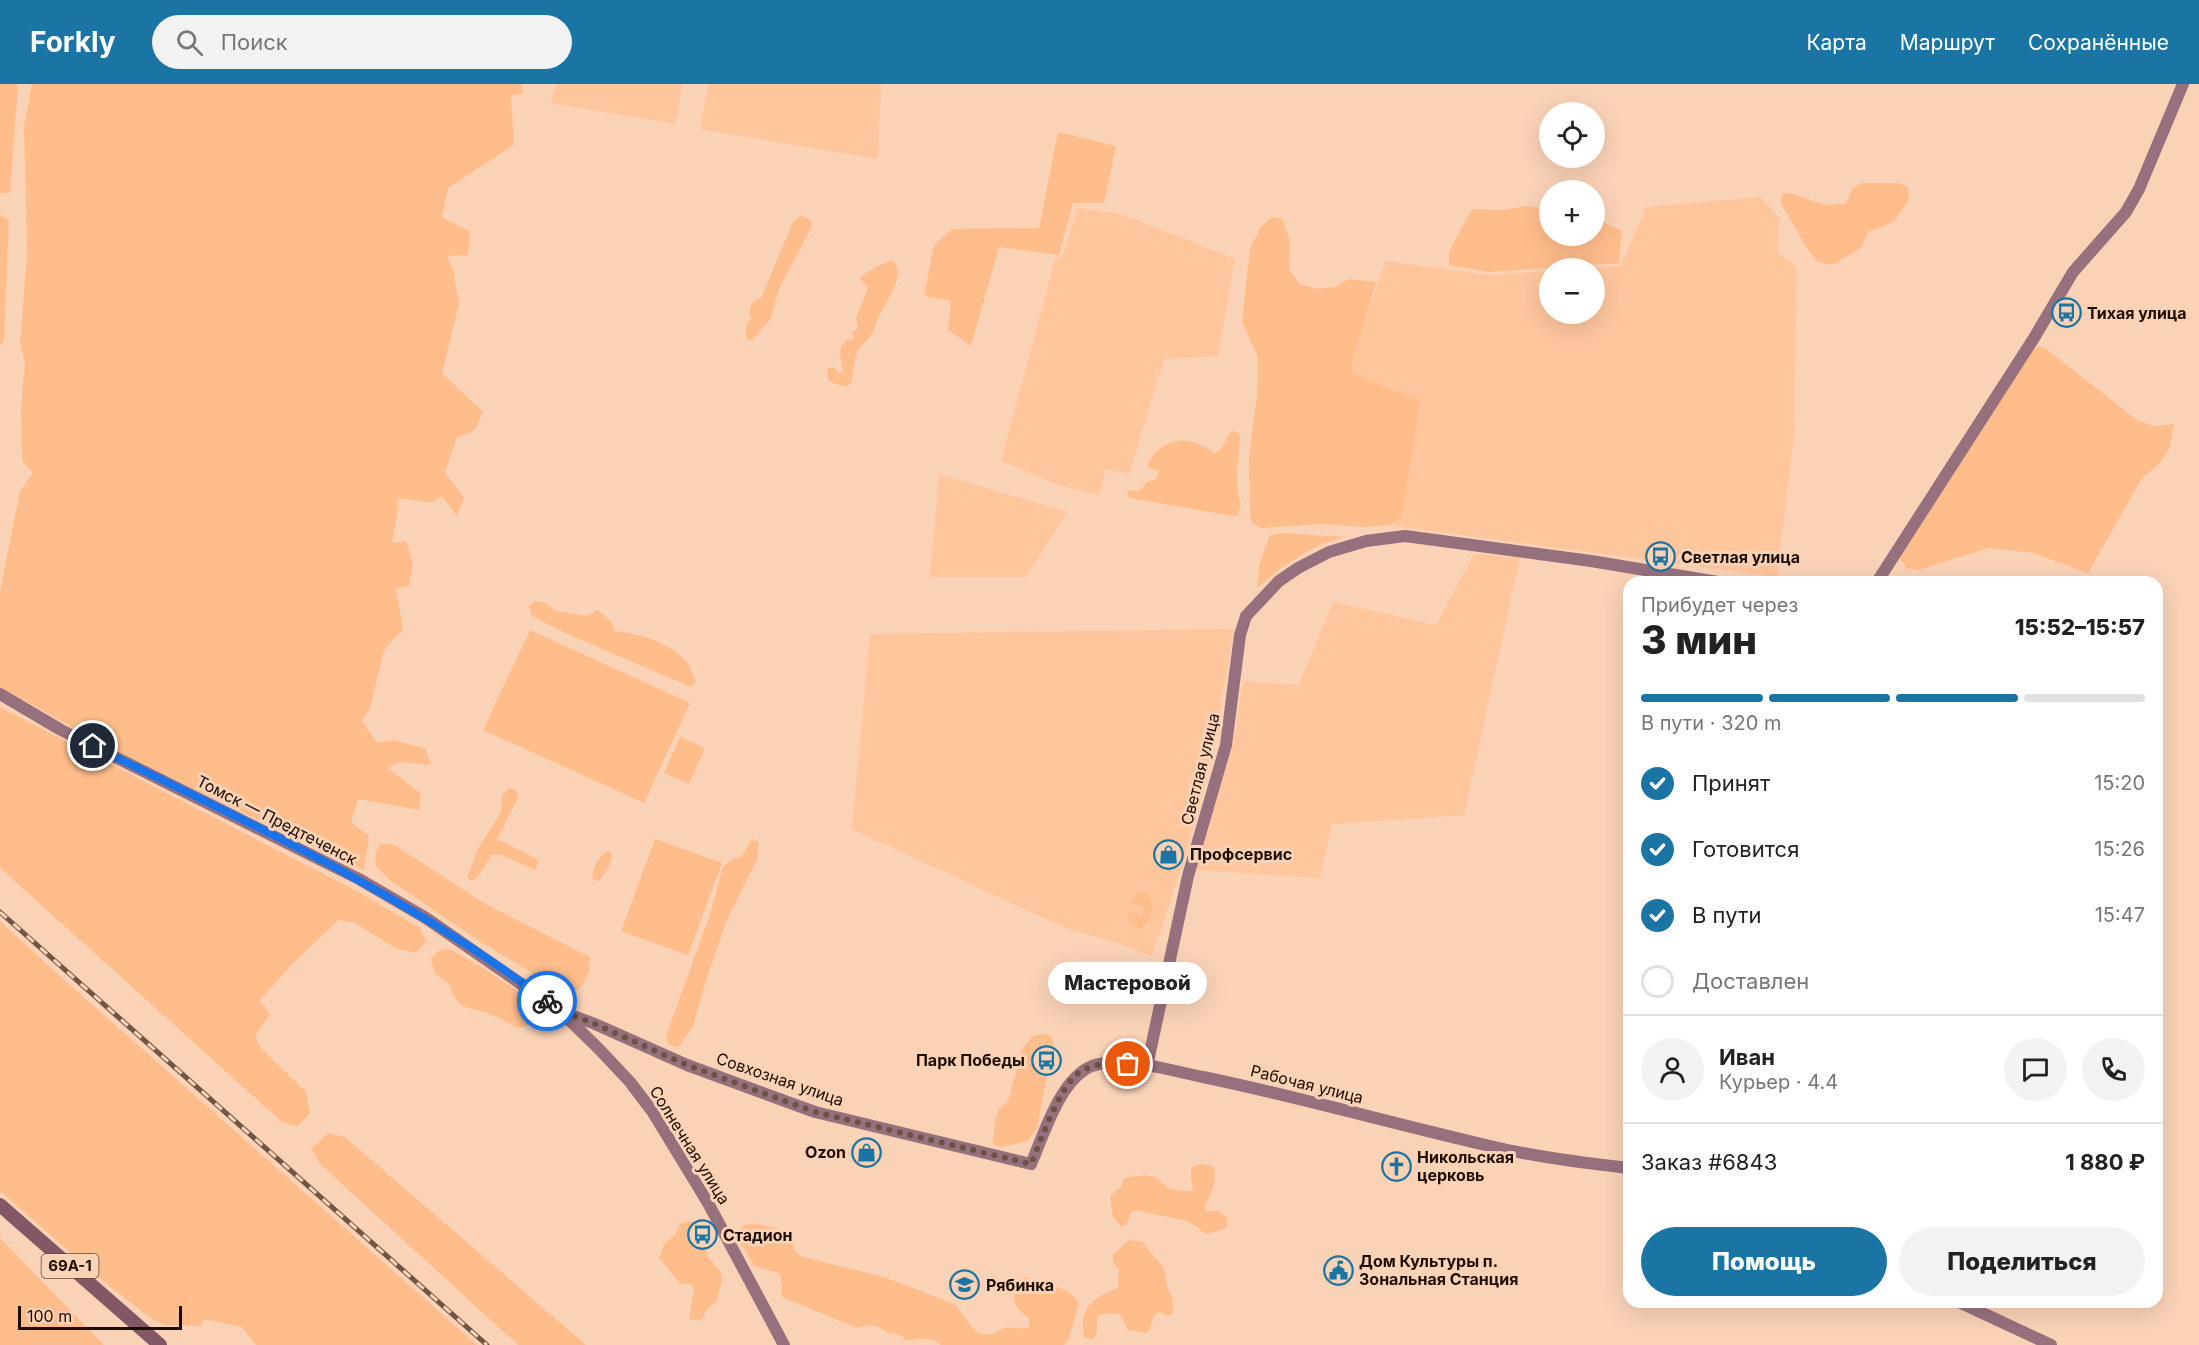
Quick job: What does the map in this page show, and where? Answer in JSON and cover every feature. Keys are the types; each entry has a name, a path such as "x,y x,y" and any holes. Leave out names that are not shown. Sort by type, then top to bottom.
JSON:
{"main road":[{"name":"69А-1","path":"0,1205 160,1345"}],"street":[{"path":"1881,576 2034,338 2073,272 2100,240 2109,234 2126,212 2139,189 2183,84"},
{"name":"Светлая улица","path":"1147,1066 1173,936 1226,746 1243,625 1246,616 1279,581 1329,552 1366,541 1406,536 1591,561 1682,576"},
{"name":"Томск — Предтеченск","path":"0,694 61,730 368,885 433,922 560,1011"},
{"name":"Совхозная улица","path":"560,1011 687,1065 815,1112 1031,1164"},
{"name":"Солнечная улица","path":"560,1011 607,1057 652,1111 703,1195 784,1345"},
{"name":"Рабочая улица","path":"1031,1164 1055,1107 1075,1077 1091,1067 1108,1062 1147,1066 1240,1085 1493,1147 1623,1167"},
{"path":"1972,1308 2051,1345"}],"shaded area":[{"path":"0,84 18,84 10,193 0,193"},
{"path":"32,84 521,84 523,94 511,95 514,145 448,188 442,217 470,232 468,255 447,256 453,270 459,304 442,373 483,412 475,430 457,438 445,472 464,498 457,516 442,496 430,503 397,499 398,510 392,543 406,541 413,564 409,586 396,589 403,629 384,650 370,708 362,721 377,743 393,740 426,749 431,765 399,762 388,768 421,794 419,810 358,799 351,822 369,836 364,870 130,759 0,687 0,591 20,491 33,473 22,460 21,406 25,362 20,344 27,253 24,126"},
{"path":"556,84 682,84 676,124 551,103"},
{"path":"708,84 881,84 878,159 700,129"},
{"path":"1058,132 1116,146 1104,203 1073,203 1059,255 999,247 971,346 948,330 951,301 924,296 934,245 952,229 1039,228"},
{"path":"1861,183 1898,183 1908,187 1909,199 1894,222 1868,232 1861,248 1832,265 1818,262 1808,250 1781,203 1782,194 1790,193 1825,205 1846,204 1852,189"},
{"path":"1761,197 1780,219 1777,252 1797,267 1794,437 1777,576 1395,526 1414,402 1345,375 1386,261 1488,275 1539,272 1539,324 1605,324 1605,267 1621,266 1646,207"},
{"path":"1526,206 1539,208 1539,246 1605,246 1605,223 1622,231 1619,263 1605,264 1605,258 1539,258 1539,268 1488,272 1449,265 1449,252 1472,209 1504,210"},
{"path":"1078,208 1124,215 1235,259 1218,356 1164,359 1129,474 1106,469 1099,495 1059,485 1001,461 1055,260 1062,257"},
{"path":"0,214 9,220 4,340 0,347"},
{"path":"801,215 810,220 812,226 779,289 770,320 749,341 746,337 746,324 752,318 749,313 752,303 761,298 793,222"},
{"path":"1272,217 1282,218 1290,241 1289,270 1300,284 1318,289 1336,287 1349,279 1376,282 1351,366 1353,374 1420,400 1403,511 1390,525 1363,527 1323,524 1262,528 1253,524 1250,517 1249,456 1257,396 1258,357 1242,322 1250,249 1261,227"},
{"path":"890,260 896,265 897,279 873,332 857,352 851,383 848,386 833,383 828,380 827,368 834,367 839,373 843,372 841,346 849,339 852,340 853,331 858,329 856,318 868,288 860,278"},
{"path":"2039,346 2045,348 2137,420 2153,426 2174,424 2170,447 2160,463 2142,478 2088,573 2033,553 1988,548 1918,570 1907,568 1900,559 1901,554 2032,351"},
{"path":"1232,430 1239,434 1240,439 1237,488 1241,502 1238,515 1136,499 1127,494 1129,490 1139,491 1147,482 1156,479 1159,472 1147,466 1152,456 1163,447 1185,440 1197,443 1215,453 1221,449"},
{"path":"939,474 1067,512 1026,577 930,577"},
{"path":"1283,533 1347,537 1323,544 1299,556 1257,588 1259,566 1269,536"},
{"path":"1474,554 1520,558 1464,815 1332,824 1320,878 1196,870 1233,744 1243,681 1299,685 1333,602 1436,625"},
{"path":"535,601 546,603 555,611 587,616 597,610 611,621 615,631 634,634 661,643 678,653 687,662 696,681 691,687 565,633 532,616 529,606"},
{"path":"1234,629 1214,747 1184,860 1152,956 1109,940 1070,930 852,829 870,634"},
{"path":"530,630 690,703 644,803 483,730"},
{"path":"0,707 355,890 420,928 426,941 416,953 395,948 355,923 339,920 294,962 260,1000 270,1015 255,1035 260,1047 306,1092 310,1113 298,1126 283,1123 0,868"},
{"path":"680,737 705,748 689,784 664,773"},
{"path":"509,788 515,790 519,796 497,839 539,860 535,870 500,854 492,855 472,881 467,878 478,849 501,812 502,796"},
{"path":"655,839 722,863 688,955 621,931"},
{"path":"752,839 759,842 757,859 727,920 693,1026 679,1047 674,1047 668,1044 666,1036 710,915 723,867 732,859 742,856"},
{"path":"380,844 393,844 484,903 590,957 589,972 581,988 565,993 479,941 391,881 376,866 375,854"},
{"path":"607,851 611,852 608,868 599,881 593,880 596,864"},
{"path":"1141,892 1147,894 1153,905 1147,923 1139,929 1129,920 1128,912 1141,916 1144,907 1131,903"},
{"path":"0,921 477,1345 256,1345 242,1327 203,1319 201,1326 164,1325 110,1287 0,1191"},
{"path":"447,948 493,974 527,999 536,1011 537,1022 519,1028 460,1003 450,985 435,974 431,960 436,952"},
{"path":"1050,1035 1053,1041 1053,1051 1040,1061 1048,1071 1037,1128 1028,1141 1002,1147 993,1144 995,1120 999,1109 1008,1101 1022,1049 1033,1036"},
{"path":"328,1133 345,1137 586,1345 518,1345 320,1164 311,1149"},
{"path":"1199,1164 1213,1166 1215,1171 1206,1211 1217,1211 1227,1217 1227,1227 1205,1234 1187,1221 1135,1210 1126,1225 1121,1226 1113,1217 1110,1196 1122,1186 1124,1178 1145,1175 1156,1177 1168,1188 1192,1191 1191,1168"},
{"path":"694,1222 710,1260 721,1272 722,1281 716,1303 708,1308 701,1321 689,1319 694,1289 691,1284 681,1284 659,1258 664,1244 676,1233 680,1224"},
{"path":"758,1224 789,1232 794,1249 803,1257 884,1277 954,1304 974,1330 985,1335 1005,1328 1029,1327 1029,1318 1019,1310 1015,1303 1016,1282 1025,1277 1055,1286 1075,1297 1079,1303 1069,1338 1064,1345 941,1345 929,1339 906,1340 899,1334 888,1333 871,1325 857,1328 782,1297 781,1277 778,1273 754,1266 741,1241 743,1225"},
{"path":"0,1238 104,1345 0,1345"},
{"path":"1129,1240 1144,1242 1162,1265 1174,1309 1171,1315 1160,1312 1154,1315 1149,1331 1145,1333 1128,1330 1121,1315 1111,1313 1099,1315 1095,1337 1092,1340 1084,1337 1084,1318 1089,1305 1118,1288 1119,1270 1113,1262 1113,1255"}],"railway":[{"path":"0,912 487,1345"}],"way so far":[{"path":"547,1001 560,1011 687,1065 815,1112 1031,1164 1055,1107 1075,1077 1091,1067 1108,1062 1128,1064"}],"place":[{"name":"Тихая улица","path":"2066,313"},
{"name":"Светлая улица","path":"1660,557"},
{"name":"Профсервис","path":"1169,854"},
{"name":"Парк Победы","path":"1046,1060"},
{"name":"Мастеровой","path":"1128,1064"},
{"name":"Ozon","path":"867,1152"},
{"name":"Никольская церковь","path":"1396,1166"},
{"name":"Стадион","path":"702,1235"},
{"name":"Дом Культуры п. Зональная Станция","path":"1338,1270"},
{"name":"Рябинка","path":"965,1285"}],"route":[{"path":"93,746 359,879 447,931 547,1001"}]}
